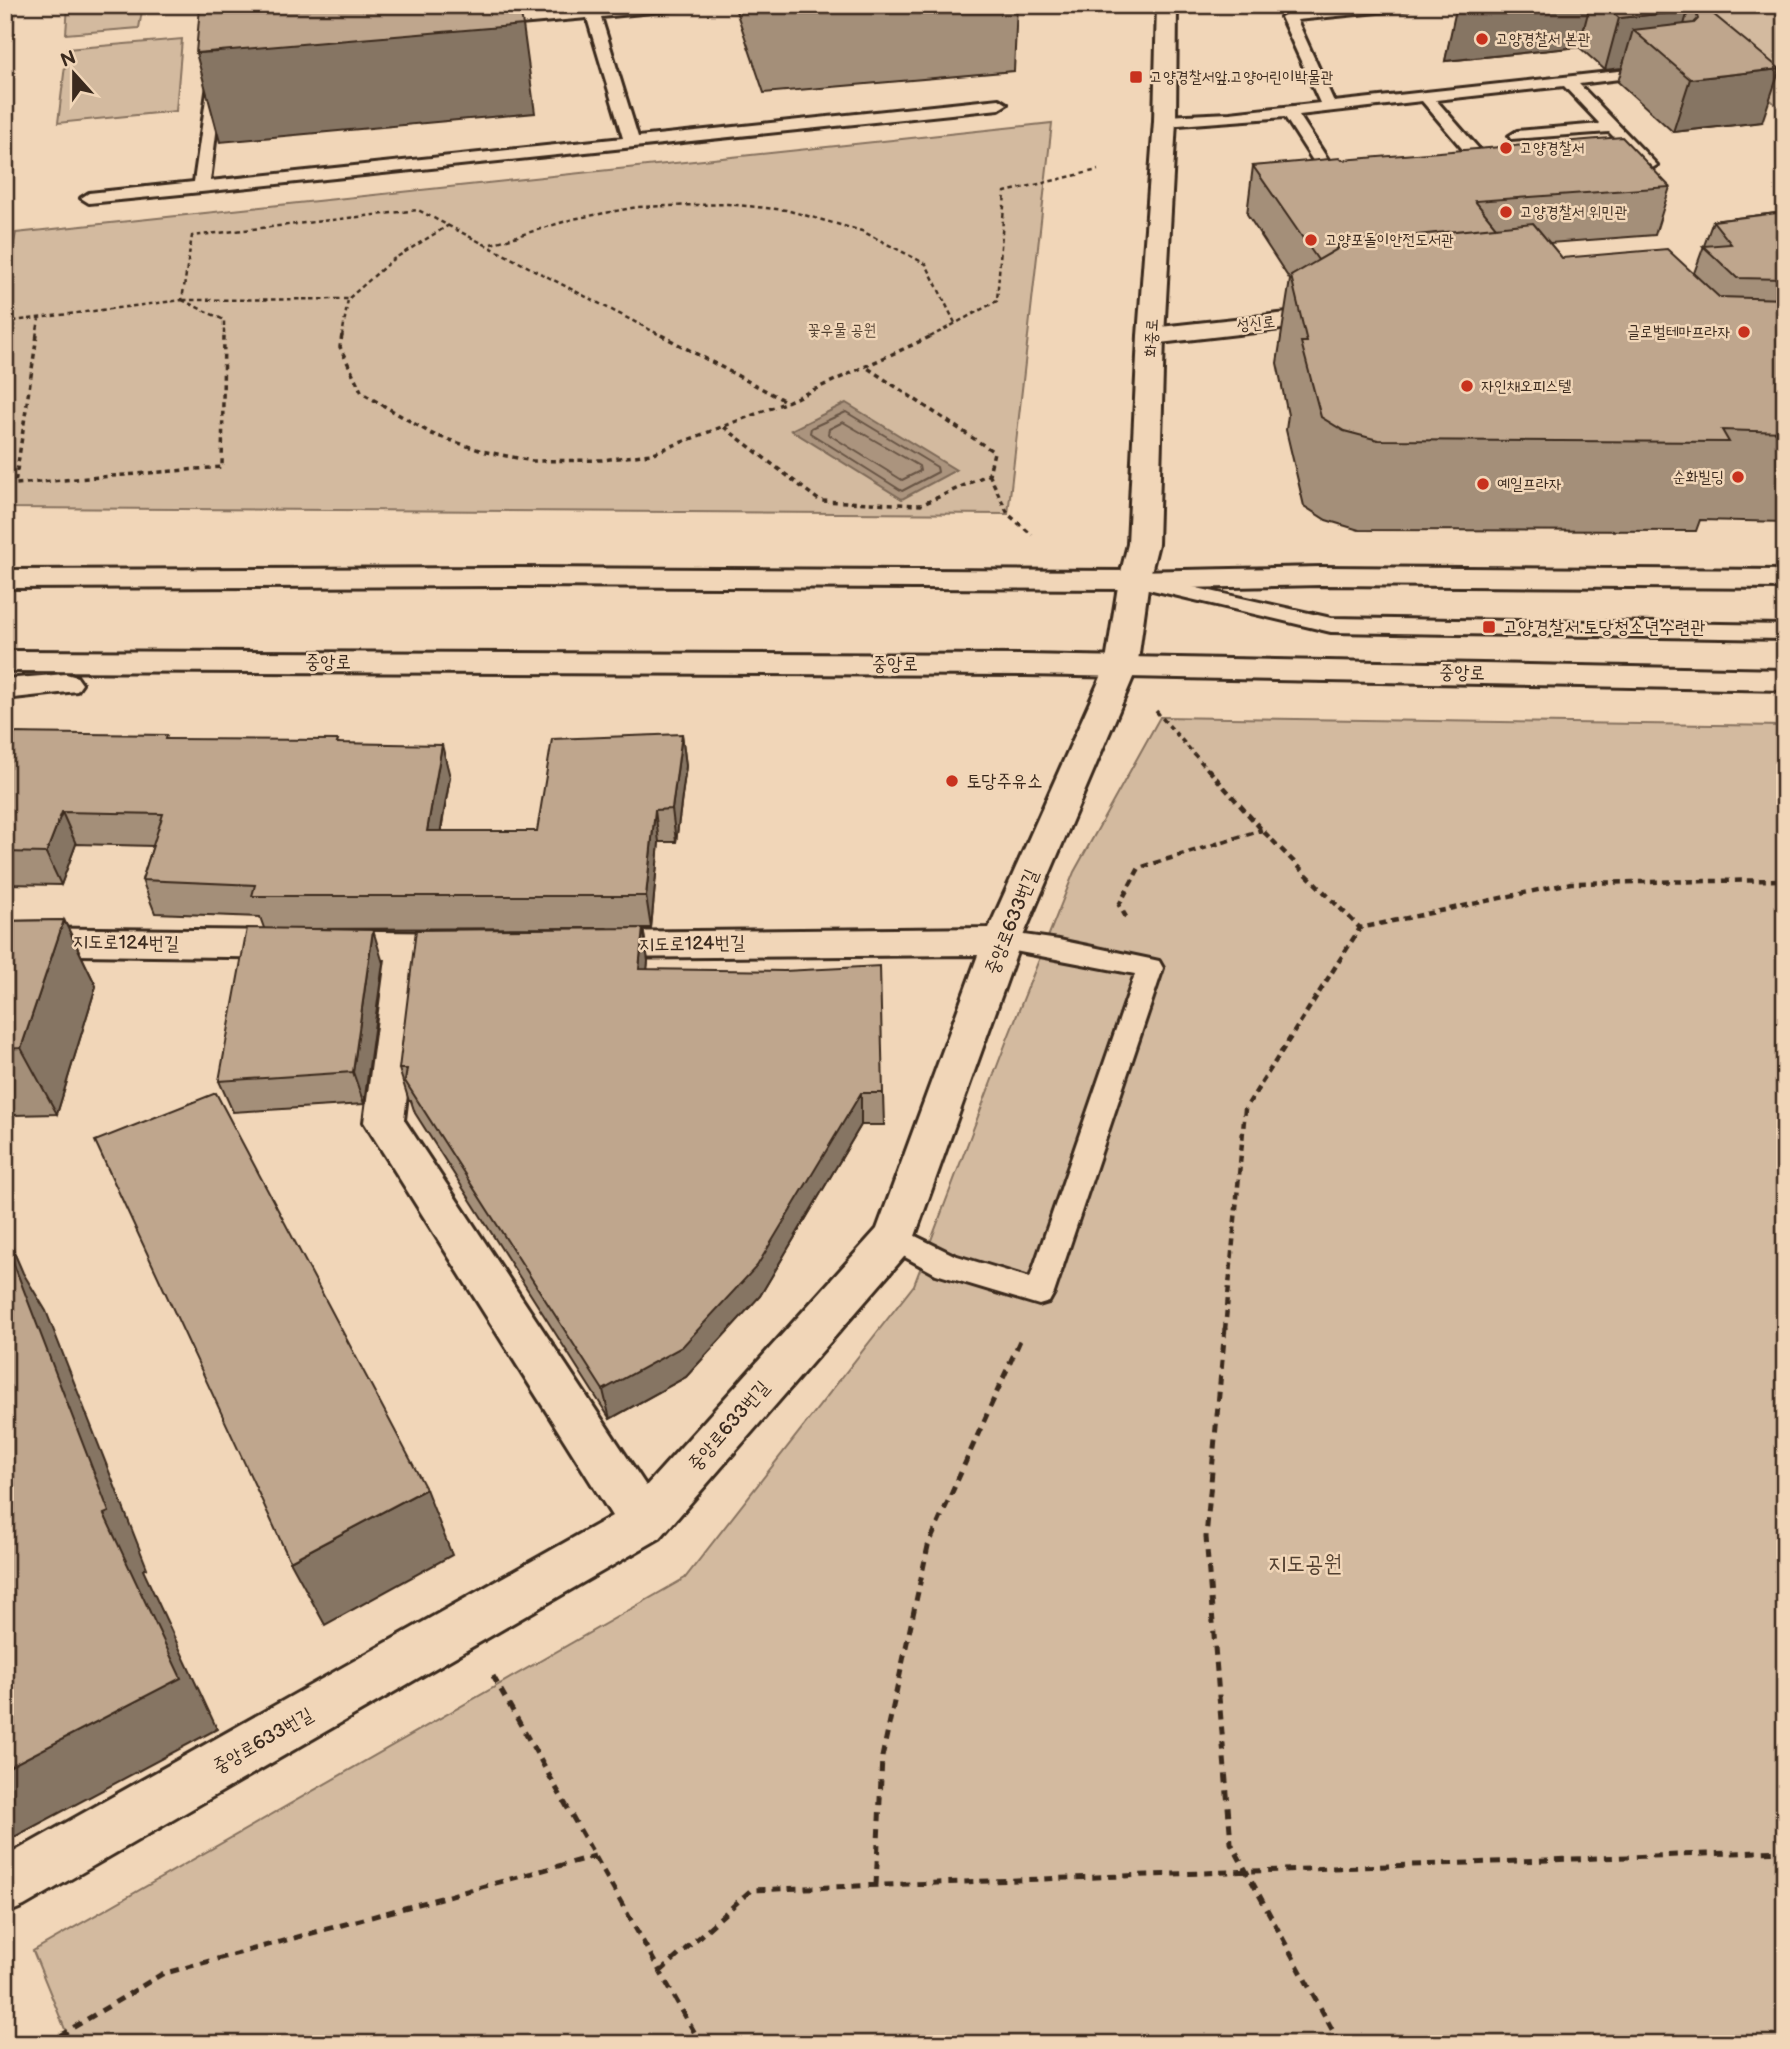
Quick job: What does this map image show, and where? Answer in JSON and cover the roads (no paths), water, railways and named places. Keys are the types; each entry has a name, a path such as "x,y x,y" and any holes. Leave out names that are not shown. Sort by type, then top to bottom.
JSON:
{"main road":[{"name":"화중로","path":"1121,668 1134,580 1143,544 1152,336 1166,121 1167,5"},
{"name":"성신로","path":"1152,336 1354,314"},
{"path":"5,555 513,577"},
{"path":"5,579 513,577 1134,580 1321,576 1785,579"},
{"name":"중앙로","path":"5,661 1012,665 1777,679"},
{"path":"5,689 350,662"},
{"name":"중앙로633번길","path":"5,1887 643,1523 895,1238 1002,941 1121,668"},
{"name":"지도로124번길","path":"5,941 503,946"},
{"name":"지도로124번길","path":"558,946 1002,941"},
{"path":"406,947 384,1122 643,1523"}],"lane":[{"path":"468,25 592,10 684,5"},
{"path":"1329,107 1288,17 1408,5"},
{"path":"592,10 632,142"},
{"path":"201,187 222,86 217,60"},
{"path":"1166,121 1329,107 1672,69"},
{"path":"1568,81 1649,165 1596,169"},
{"path":"1425,96 1496,178 1470,180"},
{"path":"89,198 999,104"},
{"path":"1289,111 1338,189 1351,188"},
{"path":"1517,136 1613,127"},
{"path":"1134,580 1331,625 1785,632"},
{"path":"895,1238 946,1265 1039,1293 1150,968 1059,949 1002,941"}],"water":[{"path":"846,403 956,470 902,499 791,430"}],"place":[{"name":"고양경찰서 본관","path":"1482,39"},
{"name":"고양경찰서앞.고양어린이박물관","path":"1136,77"},
{"name":"고양경찰서","path":"1506,148"},
{"name":"고양경찰서 위민관","path":"1506,212"},
{"name":"고양포돌이안전도서관","path":"1311,240"},
{"name":"글로벌테마프라자","path":"1744,332"},
{"name":"자인채오피스텔","path":"1467,386"},
{"name":"순화빌딩","path":"1738,477"},
{"name":"예일프라자","path":"1483,484"},
{"name":"고양경찰서.토당청소년수련관","path":"1489,627"},
{"name":"토당주유소","path":"952,781"}],"park label":[{"name":"꽃우물 공원","path":"842,330"},
{"name":"지도공원","path":"1305,1564"}]}
